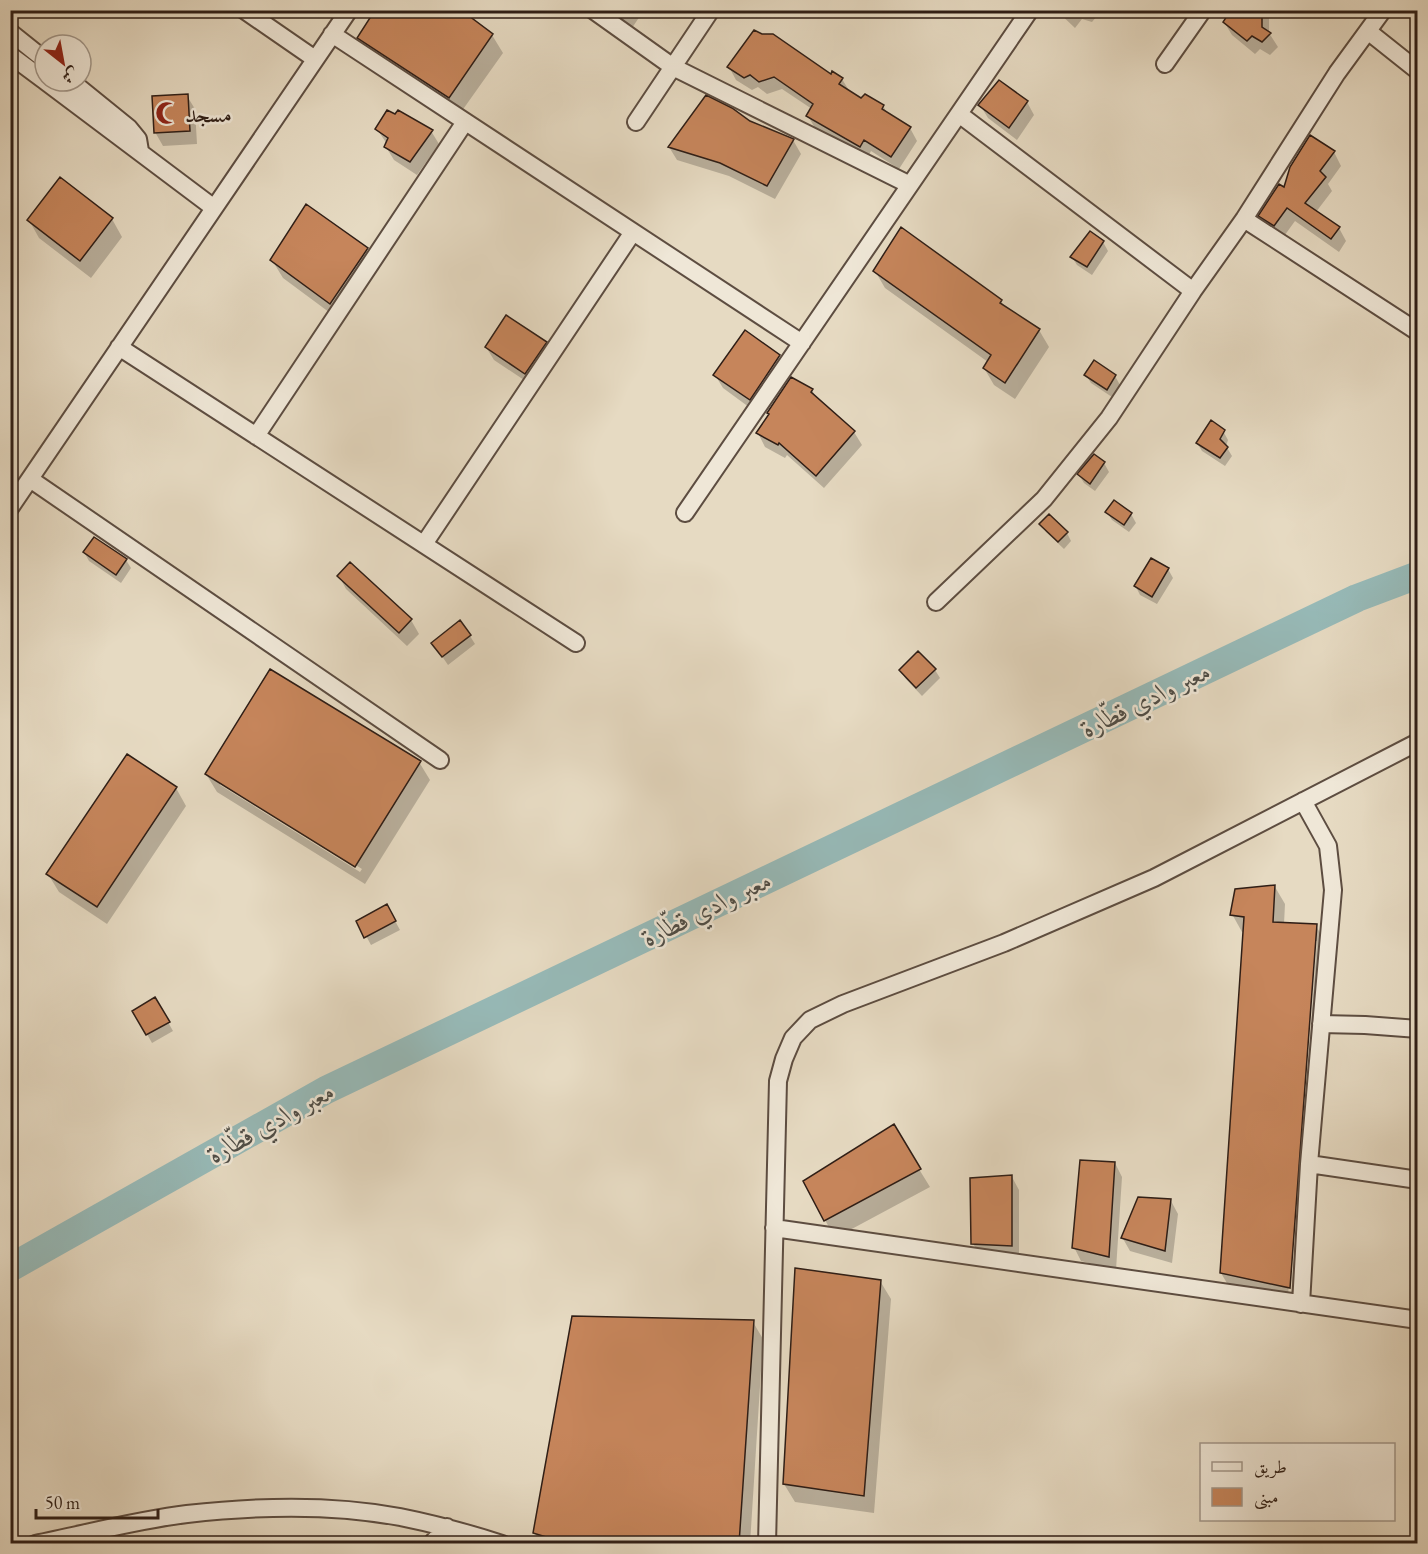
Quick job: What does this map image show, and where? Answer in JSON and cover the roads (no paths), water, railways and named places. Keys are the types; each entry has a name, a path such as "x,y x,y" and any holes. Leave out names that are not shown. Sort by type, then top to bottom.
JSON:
{"street":[{"path":"243,10 315,59"},
{"path":"11,505 349,10"},
{"path":"593,10 673,67 910,185"},
{"path":"636,122 711,10"},
{"path":"685,513 1030,10"},
{"path":"1165,64 1203,10"},
{"path":"936,602 1044,500 1109,418 1192,291 1244,219 1337,73 1383,10"},
{"path":"10,32 33,50"},
{"path":"1369,32 1418,71"},
{"path":"332,34 802,343"},
{"path":"10,55 33,72"},
{"path":"61,93 214,208"},
{"path":"86,93 129,128 138,139 141,153"},
{"path":"959,114 1192,291"},
{"path":"256,436 465,122"},
{"path":"1244,219 1418,332"},
{"path":"424,544 633,232"},
{"path":"119,347 576,643"},
{"path":"30,479 440,760"},
{"path":"767,1544 778,1081 793,1038 810,1020 843,1004 1004,943 1154,878 1418,742"},
{"path":"1301,1304 1309,1164 1332,890 1328,846 1323,833 1303,801"},
{"path":"1321,1024 1418,1029"},
{"path":"1309,1164 1418,1180"},
{"path":"774,1228 1418,1320"},
{"path":"35,1544 186,1514 259,1508 305,1508 399,1517 447,1527 502,1544"},
{"path":"431,1544 447,1527"}],"waterway":[{"name":"معبر وادي قطّارة","path":"10,1268 326,1090 1357,598 1418,575"}],"place":[{"name":"مسجد","path":"167,113"}]}
